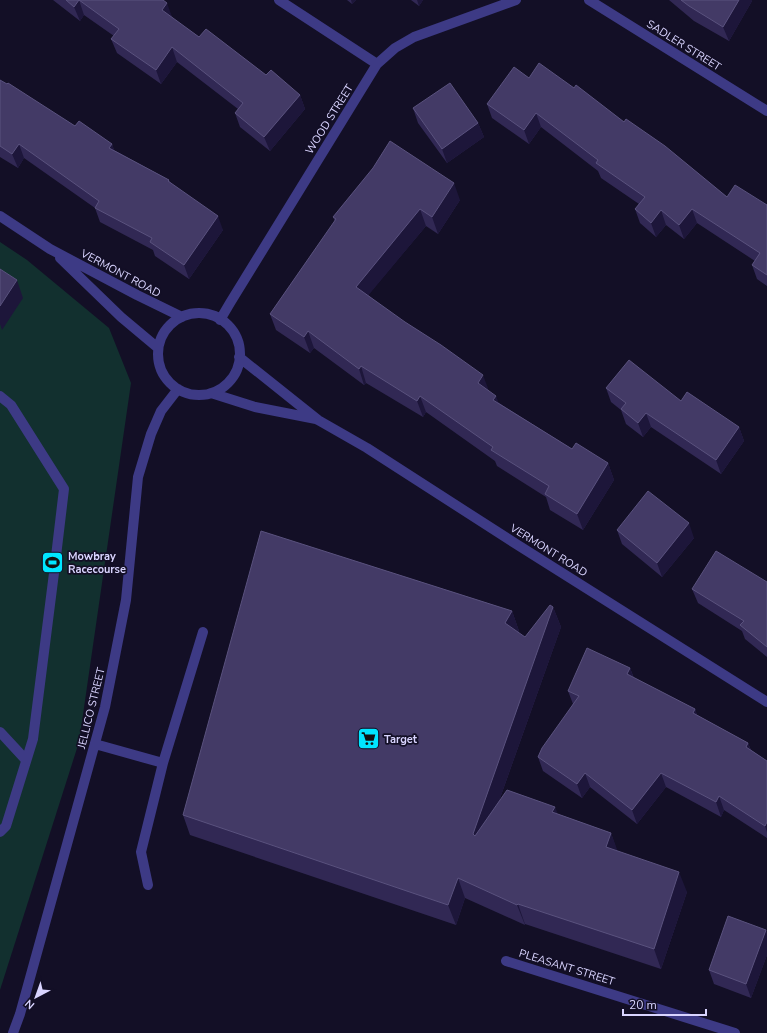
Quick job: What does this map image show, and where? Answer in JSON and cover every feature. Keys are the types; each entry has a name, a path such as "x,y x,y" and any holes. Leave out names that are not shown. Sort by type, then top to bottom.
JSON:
{"street":[{"path":"279,0 377,64"},
{"name":"WOOD STREET","path":"220,320 377,64 395,48 414,37 516,0"},
{"name":"SADLER STREET","path":"589,0 767,110"},
{"name":"VERMONT ROAD","path":"0,216 50,249 182,317"},
{"name":"VERMONT ROAD","path":"50,249 121,317 158,348"},
{"name":"VERMONT ROAD","path":"201,313 215,316 230,328 237,340 239,346 239,357 235,375 223,387 211,393 197,395 178,389 172,385 164,375 159,362 158,348 166,330 176,320 182,317 201,313"},
{"name":"VERMONT ROAD","path":"239,357 318,420 367,448 767,702"},
{"name":"JELLICO STREET","path":"13,1033 20,1014 105,707 126,600 138,477 151,434 161,410 178,389"},
{"name":"VERMONT ROAD","path":"211,393 255,407 318,420"},
{"path":"0,396 11,406 64,489 33,739 6,826 0,832"},
{"path":"148,886 141,852 163,763 203,632"},
{"path":"0,732 26,760"},
{"path":"95,744 163,763"},
{"name":"PLEASANT STREET","path":"506,961 735,1033"}],"green space":[{"name":"Mowbray Racecourse","path":"0,242 27,260 109,328 131,383 79,742 0,990"}],"building":[{"path":"66,0 79,0 74,7"},
{"path":"79,0 163,0 167,3 162,10 199,37 206,29 266,75 271,70 300,95 264,137 235,113 243,103 172,47 156,70 111,39 119,29"},
{"path":"681,0 739,0 723,27"},
{"path":"539,63 574,88 576,85 624,122 626,119 665,146 727,197 735,185 767,205 767,275 752,265 760,253 692,209 679,225 661,210 651,223 635,209 645,197 596,163 598,160 536,113 524,130 487,104 514,67 529,78"},
{"path":"0,80 7,84 8,83 75,126 79,121 112,144 109,148 169,180 168,181 218,216 184,265 150,242 152,238 95,208 99,201 19,144 12,154 0,146"},
{"path":"450,83 478,123 442,149 413,108"},
{"path":"390,141 454,183 432,217 420,209 356,287 483,375 478,383 496,396 493,400 572,449 576,443 608,463 577,514 545,494 549,486 491,450 493,447 420,396 417,401 361,366 359,369 308,331 304,337 270,314 336,219 333,217 373,168"},
{"path":"0,269 17,280 0,306"},
{"path":"629,360 681,401 687,392 739,427 716,460 646,413 638,423 621,409 626,403 606,388"},
{"path":"648,491 689,523 657,563 617,530"},
{"name":"Target","path":"261,531 512,611 505,623 525,637 550,605 553,607 473,834 475,836 507,790 555,807 552,812 611,833 606,847 679,872 654,949 518,904 517,905 458,878 448,905 183,815"},
{"path":"716,551 767,582 767,647 740,625 744,621 692,589"},
{"path":"587,648 630,668 627,674 695,709 693,713 748,743 746,747 767,761 767,822 765,826 719,796 716,802 661,773 632,810 585,773 577,784 538,757 542,748 579,696 568,691"},
{"path":"728,916 766,930 746,984 709,970"}],"place":[{"name":"Mowbray Racecourse","path":"53,562"},
{"name":"Target","path":"369,739"}]}
